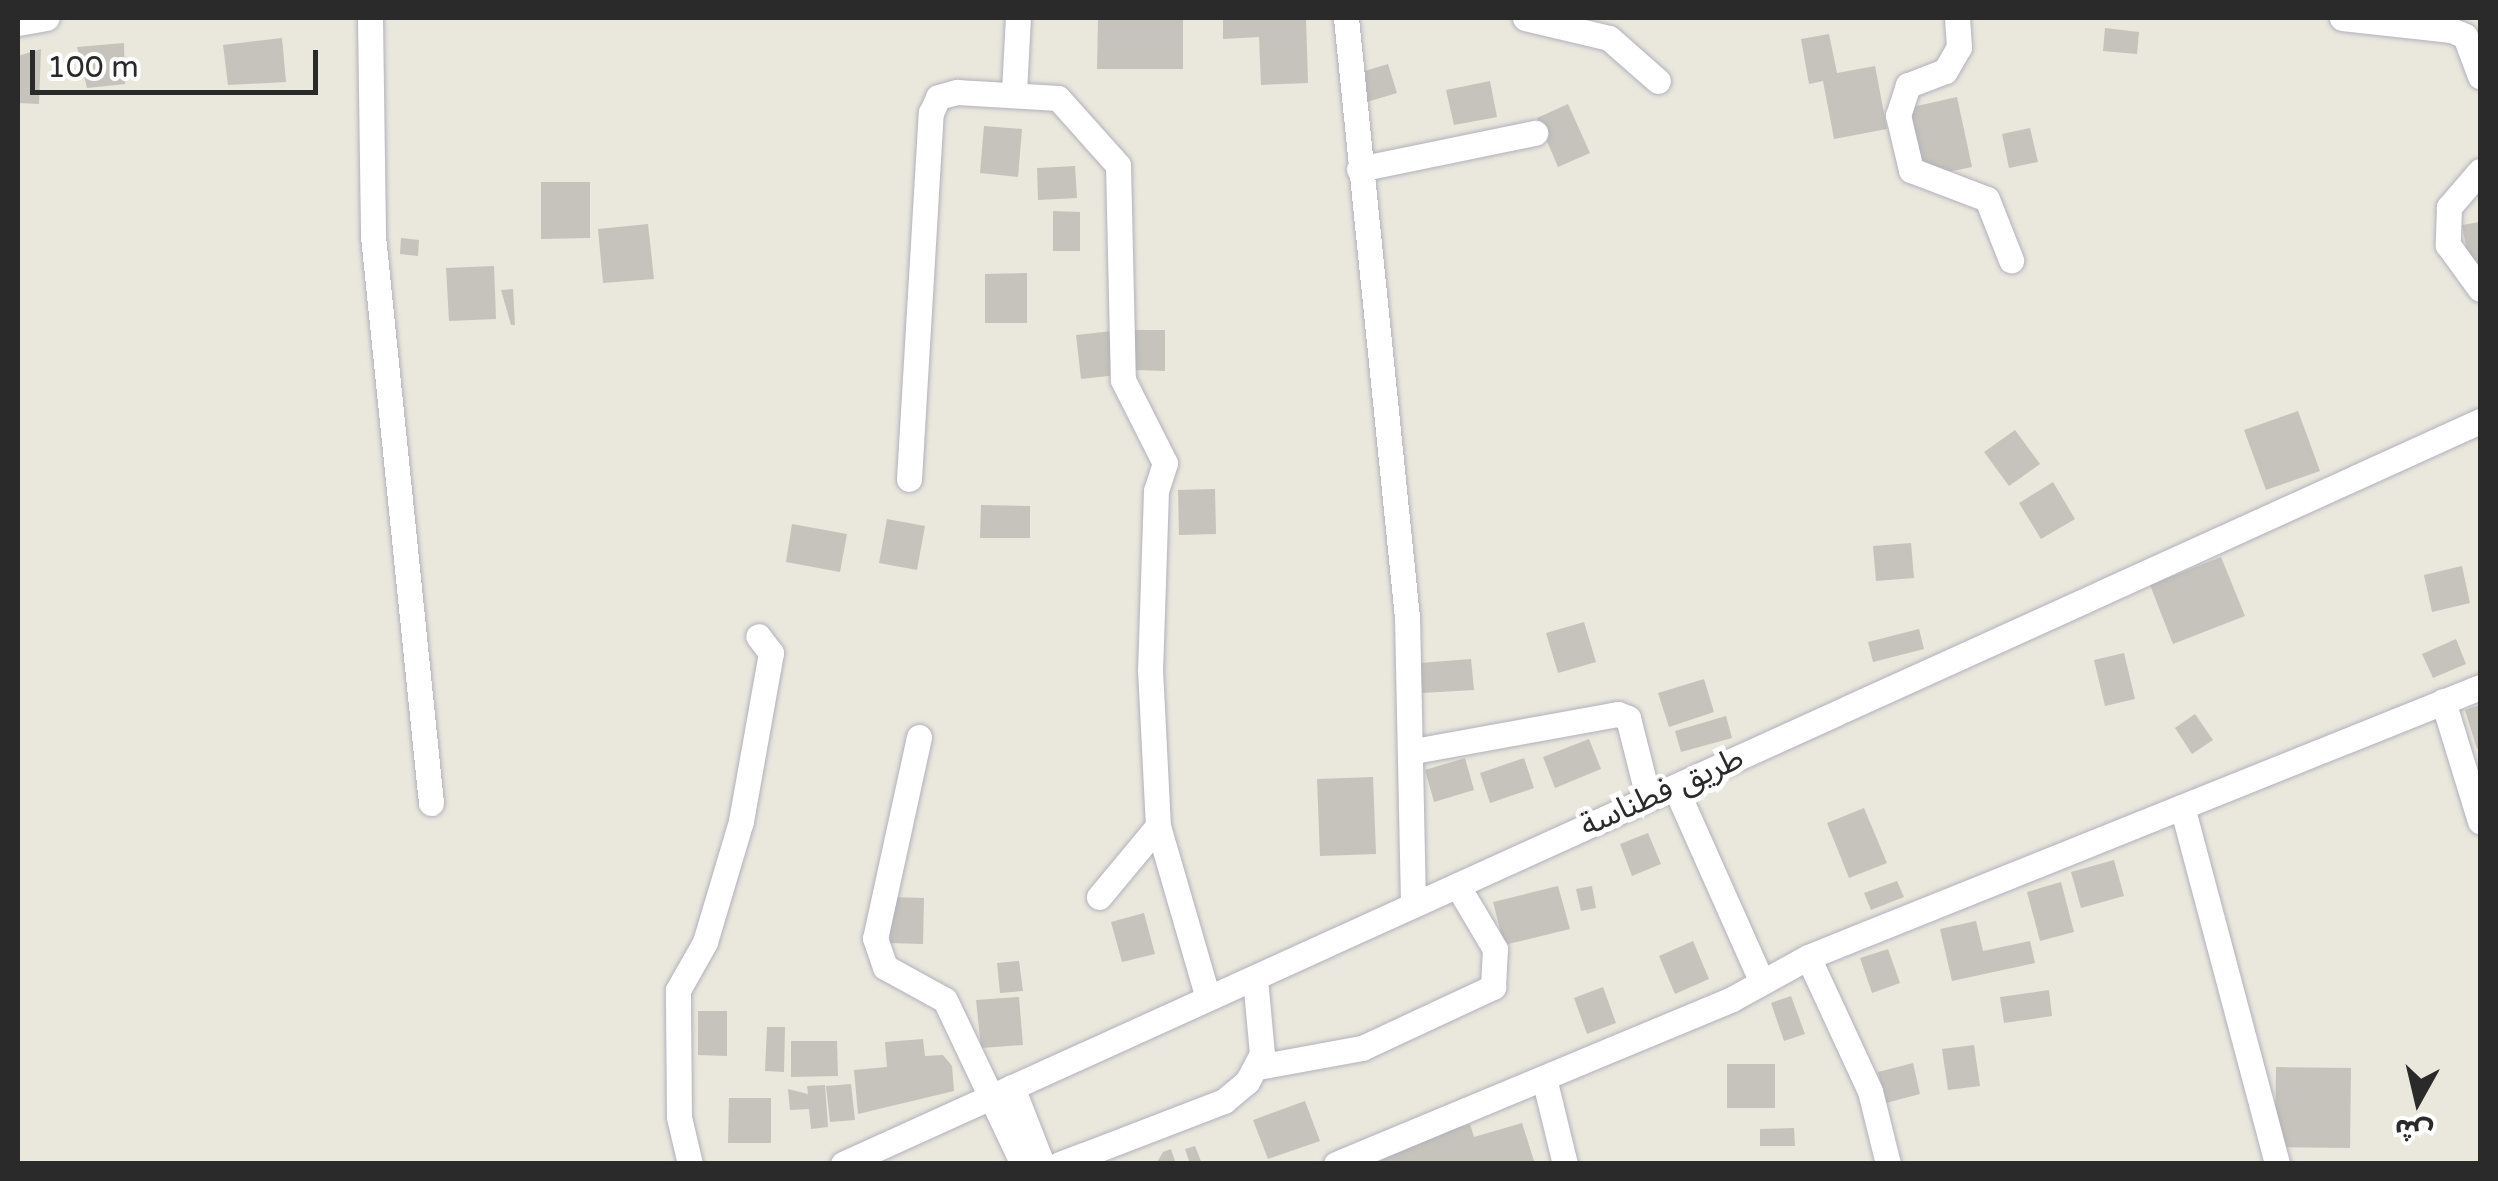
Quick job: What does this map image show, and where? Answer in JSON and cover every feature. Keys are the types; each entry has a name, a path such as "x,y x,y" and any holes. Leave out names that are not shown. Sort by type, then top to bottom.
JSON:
{"street":[{"path":"18,23 47,18"},
{"path":"370,18 373,236 432,803"},
{"path":"1014,91 1018,18"},
{"path":"1346,18 1414,751 1413,905"},
{"path":"1525,18 1609,38 1658,81"},
{"path":"1957,18 1958,46 1945,71 1908,86 1898,115 1911,170 1987,200 2011,260"},
{"path":"2342,18 2451,30 2465,36 2480,76"},
{"path":"909,479 931,113 938,97 1014,91 1075,110 1118,166 1124,380 1165,463 1156,491 1150,669 1158,826 1208,998"},
{"path":"1359,169 1535,133"},
{"path":"2480,170 2449,208 2448,245 2480,289"},
{"name":"طريق فطناسة","path":"843,1164 2480,421"},
{"path":"690,1164 679,1117 678,990 705,942 742,821 771,653 758,636"},
{"path":"1336,1164 1544,1078 1808,957 2183,810 2480,687"},
{"path":"2443,701 2480,821"},
{"path":"1414,751 1618,714 1628,718 1648,797"},
{"path":"919,738 875,938 885,968 945,1000 1042,1164"},
{"path":"1675,787 1761,980"},
{"path":"2183,810 2278,1164"},
{"path":"1100,897 1158,826"},
{"path":"1060,1164 1224,1101 1258,1067 1362,1048 1493,987 1494,949 1458,884"},
{"path":"1808,957 1853,1048 1888,1164"},
{"path":"1255,978 1258,1067"},
{"path":"1544,1078 1565,1164"},
{"path":"1002,1092 1023,1164"}],"building":[{"path":"1098,18 1183,18 1183,69 1097,69"},
{"path":"1223,18 1306,18 1308,83 1261,85 1259,37 1223,39"},
{"path":"2105,28 2139,32 2137,54 2103,51"},
{"path":"1829,34 1837,73 1875,66 1887,129 1834,139 1823,81 1809,84 1801,39"},
{"path":"282,38 286,82 228,85 223,45"},
{"path":"124,43 125,84 87,88 77,47"},
{"path":"41,49 39,104 18,103 18,56"},
{"path":"1388,64 1397,93 1367,102 1358,73"},
{"path":"1490,81 1497,117 1454,125 1446,90"},
{"path":"1957,97 1972,167 1923,177 1908,108"},
{"path":"1568,104 1590,153 1558,167 1537,118"},
{"path":"984,126 1022,129 1018,177 980,173"},
{"path":"2030,128 2038,162 2009,168 2002,134"},
{"path":"1075,166 1077,198 1038,200 1037,168"},
{"path":"541,182 590,182 590,238 541,239"},
{"path":"1053,211 1080,212 1080,251 1053,251"},
{"path":"2480,222 2480,267 2470,268 2462,225"},
{"path":"648,224 654,279 603,283 598,229"},
{"path":"401,238 419,240 418,256 400,254"},
{"path":"494,266 496,319 449,321 446,268"},
{"path":"1027,273 1027,323 985,323 985,274"},
{"path":"513,289 515,325 511,325 501,290"},
{"path":"1135,330 1165,330 1165,371 1135,370"},
{"path":"1113,331 1117,375 1081,379 1076,335"},
{"path":"2298,411 2320,471 2266,490 2244,430"},
{"path":"2015,430 2040,464 2009,486 1984,452"},
{"path":"2053,482 2075,519 2041,539 2019,503"},
{"path":"1215,489 1216,534 1179,535 1178,490"},
{"path":"981,505 1030,506 1030,538 980,538"},
{"path":"887,519 925,526 917,570 879,563"},
{"path":"792,524 847,534 840,572 786,562"},
{"path":"1911,543 1914,578 1876,581 1873,546"},
{"path":"2221,557 2245,616 2173,644 2150,585"},
{"path":"2462,566 2470,603 2432,612 2424,575"},
{"path":"1584,622 1596,662 1558,673 1546,633"},
{"path":"1919,629 1924,649 1873,662 1868,642"},
{"path":"2456,639 2466,664 2433,678 2422,654"},
{"path":"2124,653 2135,699 2105,706 2094,660"},
{"path":"1471,659 1474,690 1422,693 1420,663"},
{"path":"1704,679 1714,712 1669,727 1658,693"},
{"path":"2480,705 2480,748 2477,749 2465,710"},
{"path":"2195,714 2213,740 2192,754 2175,728"},
{"path":"1726,716 1732,738 1681,752 1675,731"},
{"path":"1589,739 1601,769 1555,788 1543,757"},
{"path":"1465,758 1474,790 1434,802 1425,770"},
{"path":"1524,758 1534,788 1490,803 1480,773"},
{"path":"1373,777 1376,854 1320,856 1317,779"},
{"path":"1864,808 1887,863 1849,878 1827,823"},
{"path":"1648,833 1661,864 1632,876 1620,844"},
{"path":"2114,860 2124,896 2081,908 2071,872"},
{"path":"1897,881 1904,897 1871,910 1864,893"},
{"path":"2061,882 2074,932 2040,941 2027,892"},
{"path":"1558,886 1570,929 1504,945 1493,902"},
{"path":"1592,886 1596,908 1581,911 1576,889"},
{"path":"891,897 924,898 923,944 890,943"},
{"path":"1144,913 1155,954 1122,962 1111,922"},
{"path":"1976,921 1983,951 2030,941 2035,963 1952,981 1940,929"},
{"path":"1693,941 1709,979 1675,994 1659,956"},
{"path":"1888,949 1900,983 1872,993 1860,958"},
{"path":"1019,961 1023,991 1000,993 997,963"},
{"path":"1603,987 1616,1023 1587,1034 1574,998"},
{"path":"2049,990 2052,1016 2004,1023 2000,997"},
{"path":"1791,996 1805,1034 1784,1041 1771,1003"},
{"path":"1019,997 1023,1045 981,1048 976,1000"},
{"path":"698,1011 727,1011 727,1056 698,1055"},
{"path":"767,1027 785,1027 784,1072 765,1071"},
{"path":"923,1039 925,1056 943,1055 952,1066 954,1091 858,1114 854,1070 887,1067 885,1042"},
{"path":"791,1041 837,1041 838,1076 791,1077"},
{"path":"1974,1045 1980,1086 1948,1090 1942,1049"},
{"path":"1913,1063 1920,1094 1886,1103 1878,1072"},
{"path":"1727,1064 1775,1064 1775,1108 1727,1108"},
{"path":"2276,1067 2351,1068 2350,1148 2275,1147"},
{"path":"851,1084 855,1120 830,1122 826,1086"},
{"path":"825,1085 828,1127 811,1129 809,1109 790,1110 788,1089 808,1094 807,1086"},
{"path":"729,1098 771,1098 771,1143 728,1143"},
{"path":"1305,1101 1320,1141 1268,1159 1253,1120"},
{"path":"1522,1123 1535,1164 1382,1164 1379,1152 1470,1124 1474,1137"},
{"path":"1794,1128 1795,1146 1760,1146 1760,1129"},
{"path":"1195,1146 1202,1164 1190,1164 1185,1149"},
{"path":"1171,1149 1176,1164 1156,1164 1163,1152"}]}
